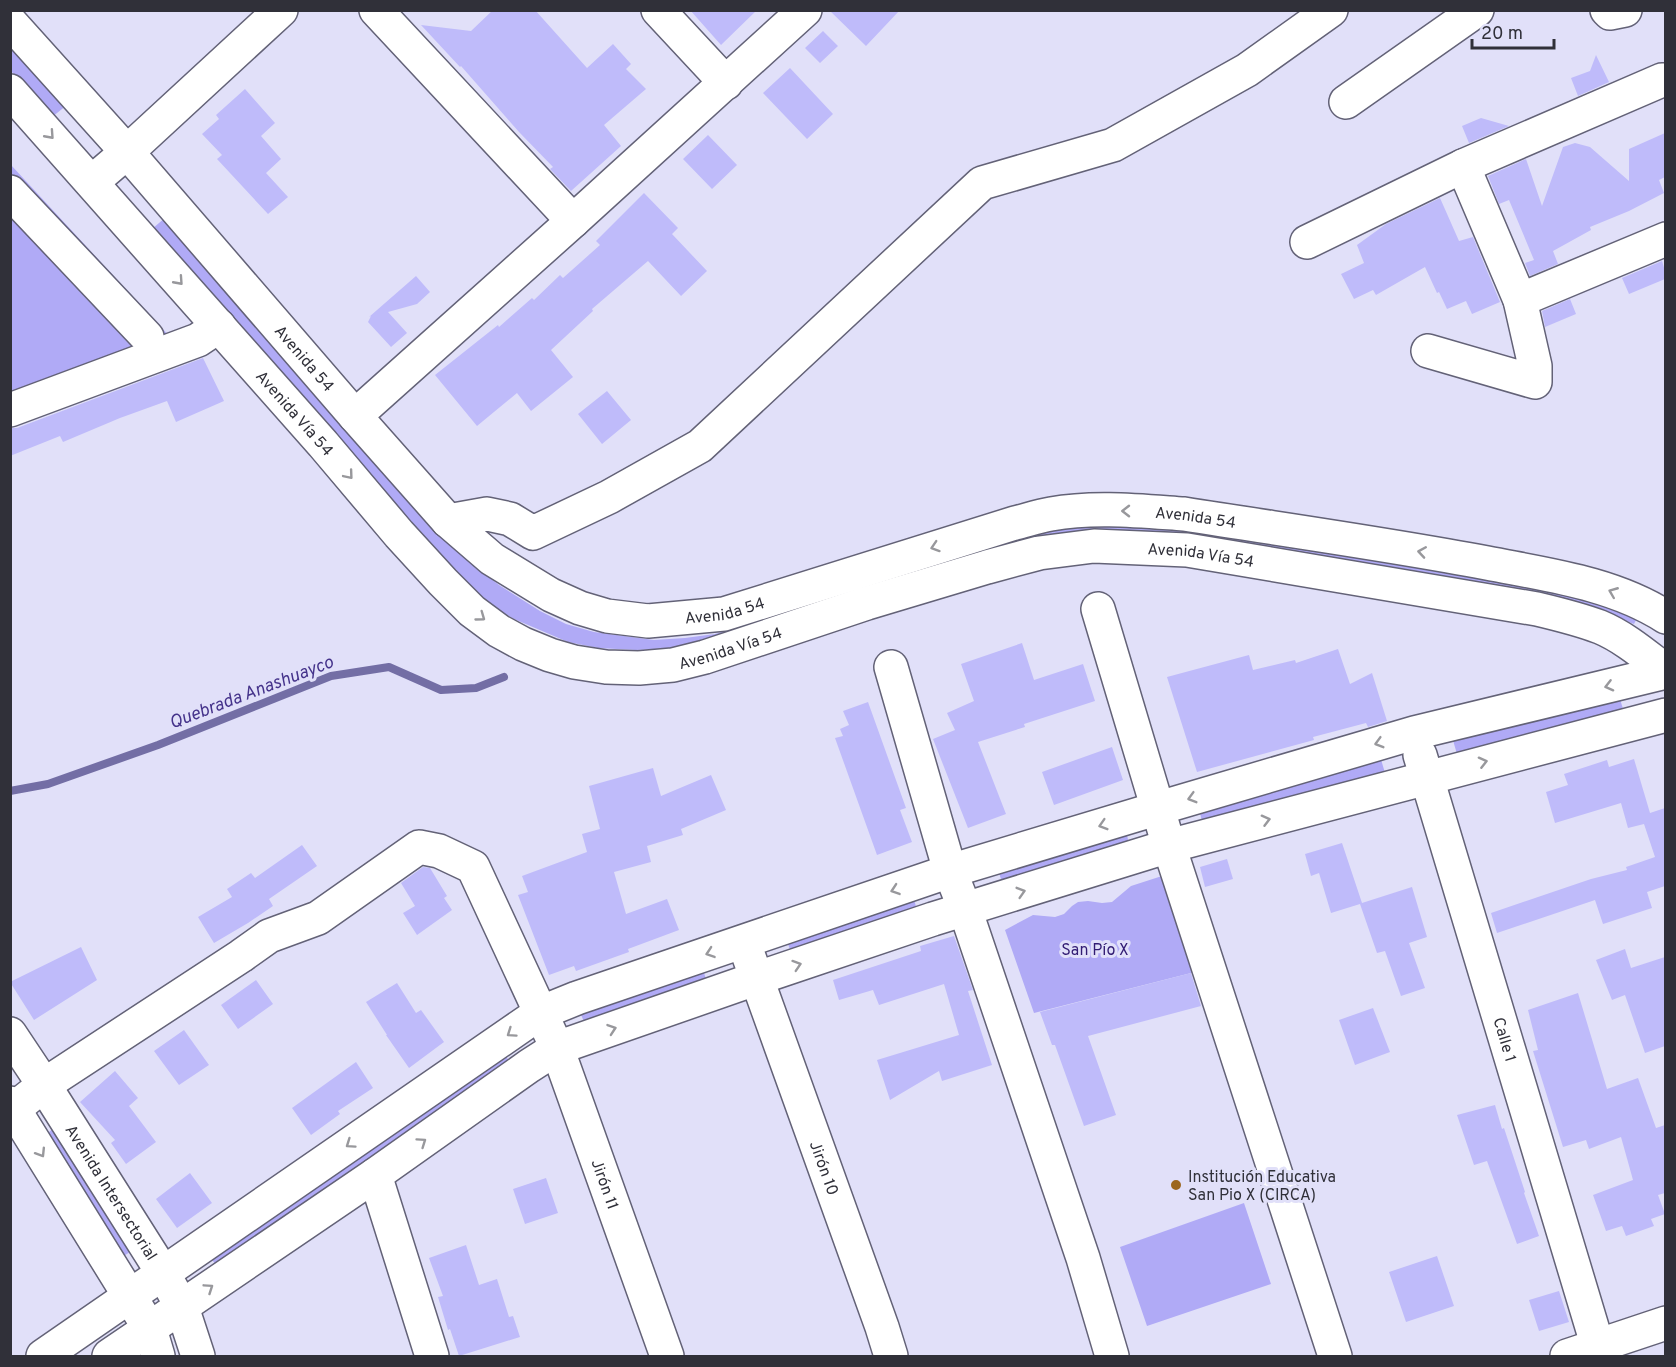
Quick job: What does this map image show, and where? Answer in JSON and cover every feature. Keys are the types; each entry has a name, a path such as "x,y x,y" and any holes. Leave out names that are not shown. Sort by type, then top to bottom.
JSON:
{"street":[{"path":"92,182 281,10"},
{"path":"376,10 573,221"},
{"path":"658,10 726,83"},
{"path":"355,416 805,10"},
{"path":"448,521 488,514 510,519 534,533 609,497 699,446 982,183 1113,146 1247,70 1331,10"},
{"path":"1346,102 1477,10"},
{"path":"1607,10 1610,13 1625,10"},
{"name":"Avenida 54","path":"10,22 127,152 448,521 492,559 551,595 580,608 607,616 648,621 724,614 1015,523 1052,514 1143,511 1184,514 1447,556 1565,578 1601,587 1648,606 1665,617"},
{"path":"1307,242 1463,166 1665,80"},
{"name":"Avenida Vía 54","path":"10,91 323,444 399,534 472,611 499,631 550,655 574,662 606,667 639,668 673,665 705,657 867,603 987,567 1039,553 1094,546 1187,550 1537,609 1602,628 1631,644 1665,672"},
{"path":"1428,351 1535,382 1535,366 1520,300 1463,166"},
{"path":"10,192 147,337"},
{"path":"1520,300 1665,239"},
{"path":"10,410 198,340 219,326"},
{"path":"1098,609 1169,846 1335,1356"},
{"path":"891,667 950,871 965,909 1083,1258 1112,1356"},
{"path":"43,1356 540,1013 577,998 950,871 1414,733 1665,672"},
{"path":"109,1356 154,1343 182,1307 557,1048 965,909 1169,846 1665,715"},
{"name":"Calle 1","path":"1414,733 1598,1347"},
{"name":"Jirón 11","path":"44,1085 269,936 318,918 419,847 439,851 473,867 557,1048 667,1356"},
{"name":"Jirón 10","path":"744,941 755,979 891,1356"},
{"name":"Avenida Intersectorial","path":"10,1034 163,1273 182,1307 198,1356"},
{"path":"44,1085 12,1108 130,1298 154,1343"},
{"path":"375,1175 432,1356"},
{"path":"1567,1356 1665,1323"}],"green space":[{"path":"10,42 67,105 52,117 11,71"},
{"path":"11,165 173,340 11,398"},
{"path":"166,217 443,536 499,585 540,611 566,624 594,632 654,640 715,634 1044,530 1088,526 1182,527 1583,596 1637,618 1634,624 1581,603 1543,594 1182,533 1100,530 1060,533 1014,541 697,643 665,649 636,650 598,648 568,642 514,619 484,601 460,580 152,229"},
{"path":"1619,696 1624,712 1457,754 1452,737"},
{"path":"1380,756 1385,773 1202,821 1199,809"},
{"path":"1126,831 1129,844 1002,882 998,870"},
{"name":"San Pío X","path":"1162,876 1195,972 1034,1013 1005,930 1033,915 1055,917 1064,914 1078,902 1112,902 1131,886"},
{"path":"913,896 917,910 791,952 786,939"},
{"path":"702,967 707,982 585,1024 579,1010"},
{"path":"506,1056 510,1063 216,1265 210,1257"},
{"path":"55,1127 135,1249 122,1257 43,1137"},
{"path":"1244,1203 1271,1284 1147,1326 1120,1247"}],"building":[{"path":"493,10 535,10 587,68 613,44 631,64 626,69 646,89 604,125 621,146 571,191 550,169 553,167 421,25 471,31"},
{"path":"690,10 757,10 721,45"},
{"path":"829,10 900,10 866,46"},
{"path":"823,31 838,46 820,63 805,48"},
{"path":"1596,55 1609,82 1578,96 1571,78 1590,71"},
{"path":"790,68 833,114 807,139 763,93"},
{"path":"245,89 275,123 261,136 281,159 266,173 288,197 268,214 217,159 222,155 202,134 219,119 216,115"},
{"path":"1481,118 1509,126 1469,143 1462,126"},
{"path":"1665,133 1665,177 1659,180 1664,193 1590,227 1591,230 1553,251 1558,264 1530,276 1525,263 1534,260 1509,200 1499,204 1488,176 1526,159 1542,206 1563,147 1575,143 1590,147 1629,181 1629,149"},
{"path":"708,135 737,165 712,189 683,159"},
{"path":"644,193 678,228 672,234 707,271 681,296 648,261 592,309 593,311 551,350 573,377 531,411 517,393 477,426 435,375 498,325 499,327 532,298 534,300 560,275 563,278 600,245 596,241"},
{"path":"1440,198 1459,241 1473,237 1500,302 1472,314 1466,301 1447,309 1425,267 1376,295 1373,290 1354,299 1341,274 1364,263 1357,245 1386,224"},
{"path":"1662,261 1665,279 1629,294 1622,278"},
{"path":"416,276 430,292 417,304 388,312 407,333 391,347 368,322 371,316 369,317"},
{"path":"1570,299 1576,314 1545,327 1542,311"},
{"path":"203,358 224,401 176,422 167,401 63,442 60,436 10,456 10,428 17,428"},
{"path":"607,391 631,420 602,444 578,414"},
{"path":"1022,643 1034,680 1083,664 1095,701 978,742 1006,814 968,828 933,739 955,730 947,713 974,701 961,664"},
{"path":"1338,649 1350,684 1372,673 1387,721 1368,727 1366,723 1313,737 1314,740 1197,772 1167,677 1249,655 1253,670 1295,660 1296,663"},
{"path":"868,702 906,808 900,810 912,842 877,855 835,738 843,736 840,729 849,725 843,711"},
{"path":"1112,747 1123,780 1054,805 1042,772"},
{"path":"1634,759 1650,813 1665,808 1665,886 1647,892 1652,908 1603,924 1595,900 1497,933 1491,913 1591,879 1627,870 1626,867 1655,857 1644,824 1628,828 1621,803 1555,823 1546,792 1568,785 1564,774 1607,760 1609,767"},
{"path":"653,768 661,796 711,775 726,810 681,829 683,835 647,846 651,862 614,872 626,914 667,899 679,930 628,949 629,952 576,971 574,966 549,975 518,895 528,892 522,876 587,852 582,834 600,829 589,786"},
{"path":"1342,843 1362,903 1412,887 1427,937 1409,943 1425,988 1401,996 1385,951 1377,953 1360,904 1331,913 1319,873 1311,876 1305,854"},
{"path":"302,845 317,866 269,899 273,906 214,943 198,917 232,897 227,889 251,873 255,878"},
{"path":"1227,859 1233,879 1205,887 1200,867"},
{"path":"423,867 430,868 447,896 444,898 452,910 417,935 403,913 415,906 401,883"},
{"path":"954,936 973,990 968,991 992,1065 942,1081 939,1071 890,1100 877,1060 959,1035 944,984 879,1005 873,990 839,1000 833,980 921,951 920,946"},
{"path":"81,947 97,980 34,1020 10,982"},
{"path":"1625,949 1631,968 1665,957 1665,1046 1645,1053 1625,995 1612,1000 1596,960"},
{"path":"1191,973 1201,1006 1088,1036 1116,1115 1084,1126 1055,1045 1052,1045 1040,1012"},
{"path":"256,980 273,1004 238,1029 221,1005"},
{"path":"397,983 416,1013 421,1010 444,1042 409,1068 366,1002"},
{"path":"1578,993 1607,1089 1638,1078 1656,1128 1665,1125 1665,1193 1658,1195 1665,1214 1651,1219 1654,1226 1626,1236 1622,1226 1606,1231 1593,1195 1633,1180 1621,1137 1589,1149 1586,1140 1563,1147 1533,1051 1538,1050 1528,1010"},
{"path":"1373,1008 1390,1052 1355,1065 1339,1020"},
{"path":"184,1030 209,1065 179,1085 154,1051"},
{"path":"356,1062 373,1088 338,1111 340,1114 311,1135 292,1108"},
{"path":"115,1071 138,1098 129,1106 156,1142 126,1164 111,1143 115,1140 80,1102"},
{"path":"1495,1105 1539,1236 1517,1244 1487,1161 1474,1165 1457,1115"},
{"path":"190,1173 212,1203 177,1228 156,1199"},
{"path":"546,1178 558,1213 525,1224 513,1189"},
{"path":"466,1245 479,1285 497,1279 509,1317 513,1316 520,1337 459,1356 450,1329 448,1330 438,1297 443,1296 429,1258"},
{"path":"1437,1256 1454,1306 1406,1322 1389,1272"},
{"path":"1559,1291 1569,1322 1539,1331 1529,1300"}],"waterway":[{"name":"Quebrada Anashuayco","path":"10,791 48,784 158,745 331,676 389,667 441,690 476,688 504,677"}],"place":[{"name":"Institución Educativa San Pio X (CIRCA)","path":"1176,1185"}]}
